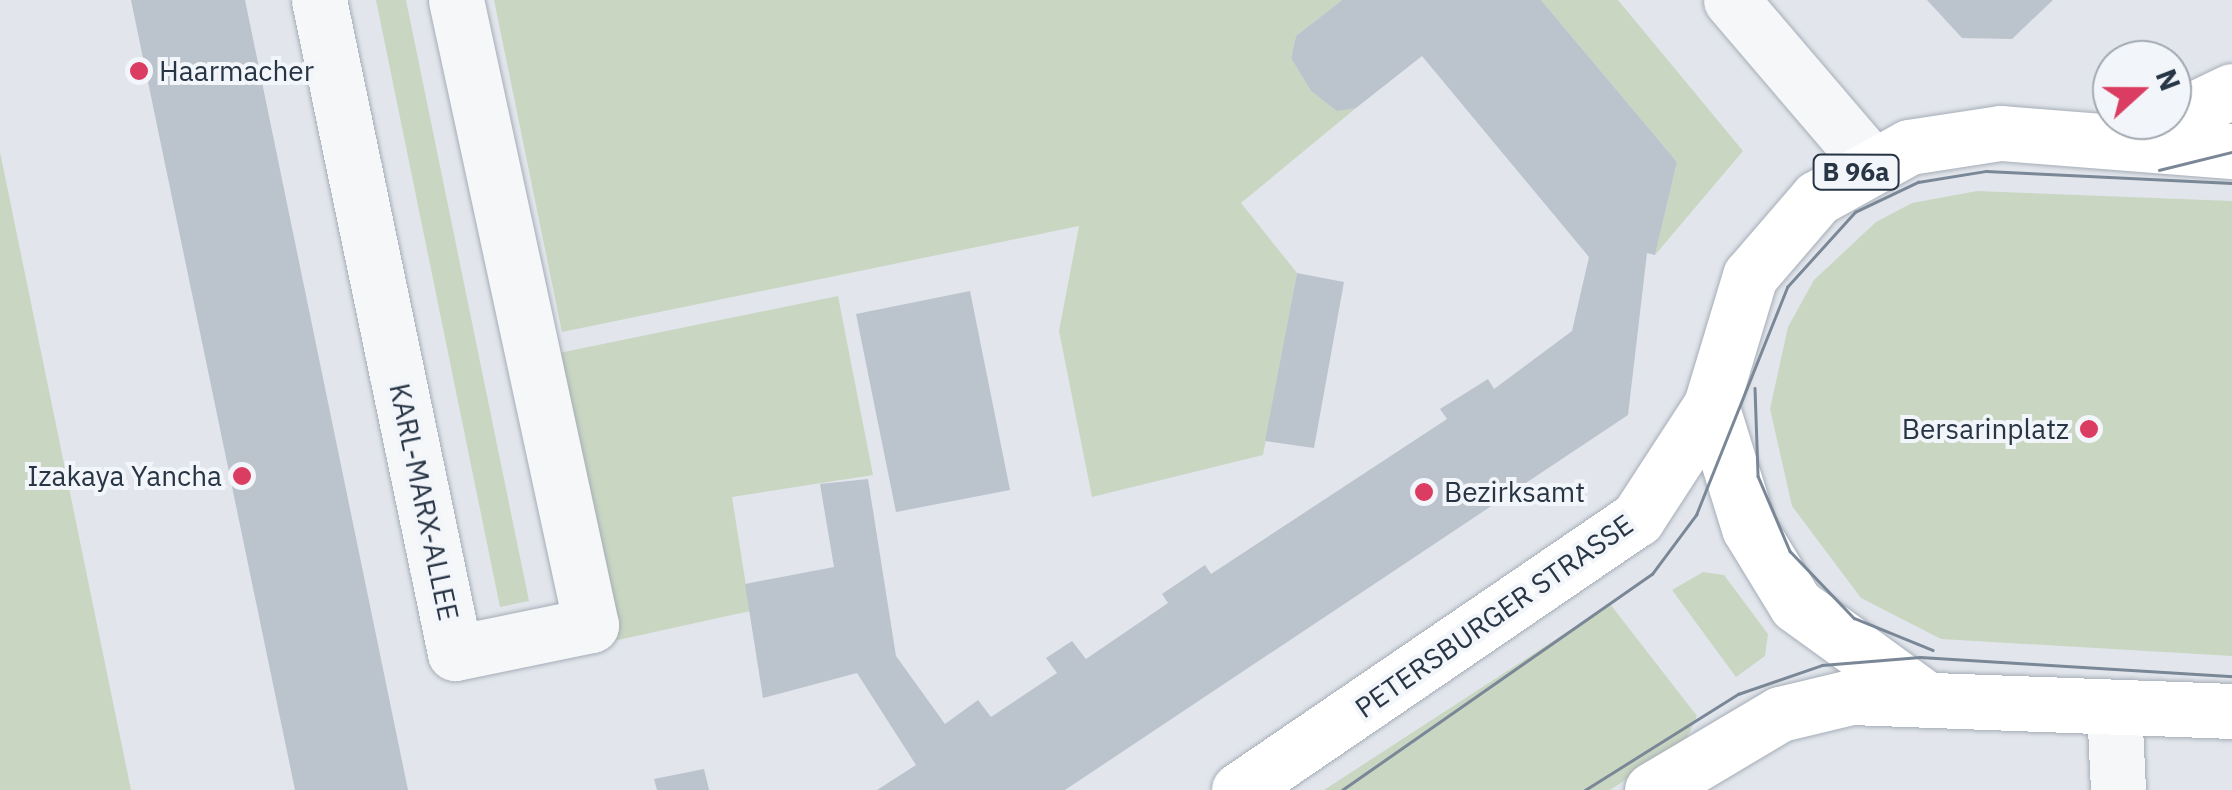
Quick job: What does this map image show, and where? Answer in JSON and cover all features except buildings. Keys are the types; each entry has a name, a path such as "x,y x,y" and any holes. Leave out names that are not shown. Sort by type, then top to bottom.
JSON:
{"main road":[{"name":"B 96a","path":"2192,110 2232,91"},
{"name":"B 96a","path":"1710,405 1750,276 1817,198 1870,163 1956,136 2092,138"},
{"path":"2148,140 2232,151"},
{"path":"1710,405 1733,486 1778,580 1829,635 1918,694"},
{"name":"PETERSBURGER STRASSE","path":"1239,790 1637,519 1710,405"},
{"path":"1652,790 1780,714 1918,694 2232,711"}],"street":[{"name":"KARL-MARX-ALLEE","path":"319,0 455,653 591,625 456,0"},
{"path":"1731,0 1870,163"},
{"path":"2114,707 2118,790"}],"green space":[{"path":"376,0 406,0 529,601 500,607"},
{"path":"494,0 1342,0 1296,36 1291,58 1311,91 1337,110 1356,108 1241,203 1297,273 1263,455 1092,497 1059,331 1079,226 562,332"},
{"path":"1541,0 1618,0 1743,151 1655,255 1677,162"},
{"path":"0,152 131,790 0,790"},
{"path":"1977,191 2232,201 2232,656 1941,639 1861,598 1792,506 1770,409 1788,327 1814,280 1876,222 1912,203"},
{"path":"838,296 873,475 732,497 750,611 609,642 549,355"},
{"path":"1703,572 1724,575 1768,634 1765,656 1736,677 1672,590"},
{"path":"1610,604 1697,716 1686,740 1610,790 1324,790"}],"tram line":[{"path":"2159,170 2232,152"},
{"path":"1342,790 1652,574 1696,515 1787,287 1855,212 1918,182 1986,171 2232,183"},
{"path":"1755,388 1758,476 1790,551 1854,618 1933,650"},
{"path":"1585,790 1738,694 1822,665 1920,657 2232,676"}],"place":[{"name":"Haarmacher","path":"139,71"},
{"name":"Bersarinplatz","path":"2089,429"},
{"name":"Izakaya Yancha","path":"242,476"},
{"name":"Bezirksamt","path":"1424,492"}]}
